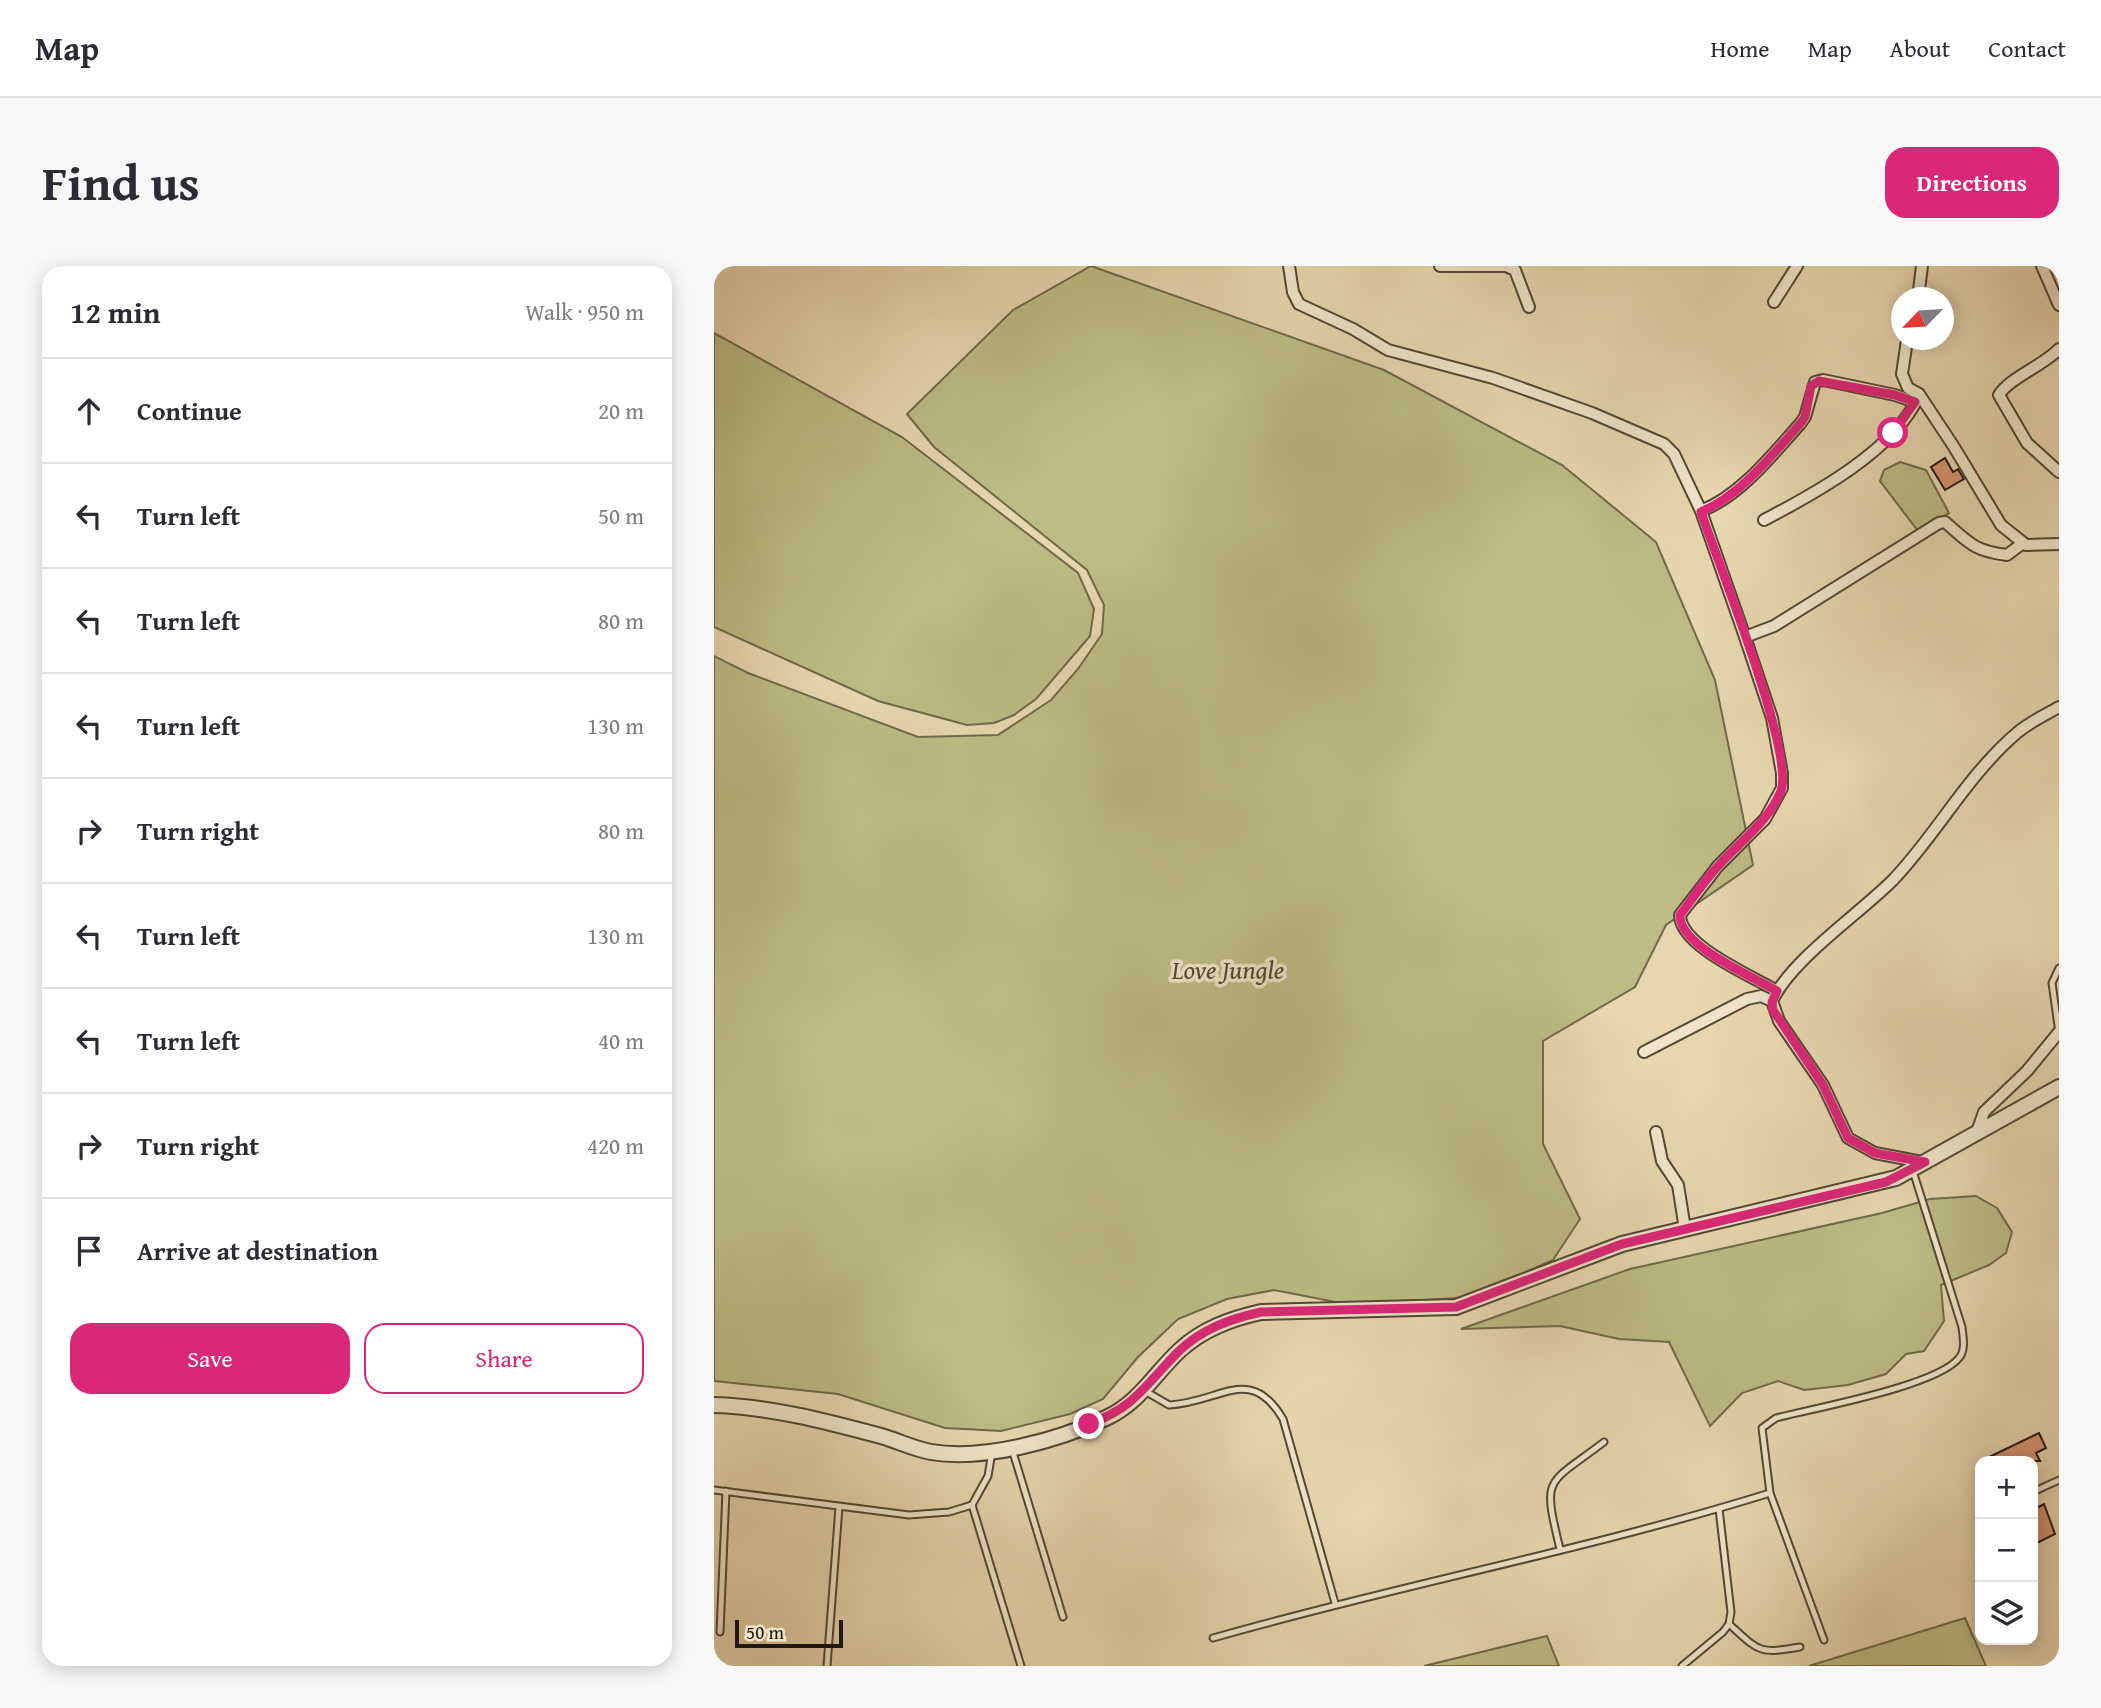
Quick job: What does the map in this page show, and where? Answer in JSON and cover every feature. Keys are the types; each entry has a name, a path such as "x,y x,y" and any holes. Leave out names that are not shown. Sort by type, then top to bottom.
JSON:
{"street":[{"path":"1289,266 1293,292 1299,304 1353,329 1388,351 1493,378 1592,412 1664,444 1674,454 1701,512 1745,637 1781,753 1782,788 1765,819 1718,866 1680,915 1680,921 1693,942 1774,996 1779,1021 1823,1085 1848,1138 1875,1153 1919,1166"},
{"path":"1440,266 1506,266 1515,270 1529,307"},
{"path":"1774,302 1797,266"},
{"path":"1919,287 1922,266"},
{"path":"2042,266 2059,304"},
{"path":"2059,349 2004,388 1999,395 2027,443 2059,472"},
{"path":"1906,350 1902,374 1908,388 2001,525 2023,543 2059,544"},
{"path":"1701,512 1716,506 1755,472 1800,424 1805,417 1815,382 1823,380 1917,398"},
{"path":"1764,520 1828,486 1877,449 1893,433 1917,398"},
{"path":"1745,637 1774,626 1940,523 1945,522 1970,546 1985,552 2007,555 2023,543"},
{"path":"1774,996 1796,968 1903,869 1999,750 2019,732 2059,707"},
{"path":"1644,1052 1747,999 1774,996"},
{"path":"1977,1132 1984,1112 2027,1070 2059,1032"},
{"path":"714,1405 790,1413 933,1453 965,1455 1061,1436 1108,1417 1145,1391 1180,1350 1209,1329 1232,1319 1261,1312 1456,1307 1588,1255 1886,1182 2059,1087"},
{"path":"1656,1132 1662,1161 1678,1185 1685,1230"}],"lane":[{"path":"2059,968 2052,983 2059,1032"},
{"path":"1824,1640 1770,1493 1762,1428 1768,1422 1921,1379 1946,1369 1961,1357 1964,1343 1962,1327 1919,1166"},
{"path":"1145,1391 1169,1405 1244,1389 1259,1390 1272,1400 1283,1419 1335,1603"},
{"path":"1560,1549 1548,1501 1549,1490 1555,1479 1604,1442"},
{"path":"1011,1447 1063,1617"},
{"path":"714,1490 928,1516 972,1504 988,1476 992,1450"},
{"path":"2038,1490 2059,1480"},
{"path":"720,1632 726,1491"},
{"path":"1213,1639 1335,1603 1719,1509 1770,1493"},
{"path":"972,1504 1021,1666"},
{"path":"827,1666 839,1507"},
{"path":"1682,1666 1729,1623 1731,1612 1719,1509"},
{"path":"1729,1623 1760,1650 1768,1652 1800,1647"}],"green space":[{"name":"Love Jungle","path":"1091,266 1384,370 1562,465 1656,542 1715,680 1753,865 1666,925 1635,987 1543,1041 1543,1144 1580,1219 1553,1260 1470,1297 1351,1305 1274,1290 1227,1299 1178,1319 1138,1357 1103,1399 1070,1414 1001,1431 945,1428 838,1394 714,1381 714,656 748,673 918,737 998,735 1051,700 1078,669 1102,634 1104,605 1087,570 934,447 907,414 1013,310"},
{"path":"714,333 902,437 1078,573 1094,609 1090,636 1036,699 1014,715 994,723 967,725 878,701 714,627"},
{"path":"1900,462 1926,470 1949,513 1918,531 1880,481 1884,470"},
{"path":"1976,1196 1997,1208 2012,1232 2006,1253 1989,1265 1941,1285 1944,1321 1924,1351 1906,1354 1886,1374 1848,1385 1804,1390 1778,1381 1742,1393 1710,1426 1669,1342 1619,1339 1560,1326 1461,1329 1630,1269 1882,1213 1930,1199"},
{"path":"1965,1618 1986,1666 1809,1666"},
{"path":"1547,1636 1559,1666 1424,1666"}],"building":[{"path":"1945,458 1953,472 1958,469 1964,479 1945,490 1931,467"},
{"path":"2039,1433 2046,1448 2036,1453 2038,1456 1991,1456"},
{"path":"2044,1504 2055,1534 2038,1542 2038,1519 2038,1507"}],"route":[{"path":"1089,1424 1108,1417 1125,1406 1145,1391 1180,1350 1209,1329 1232,1319 1261,1312 1456,1307 1622,1244 1886,1182 1925,1162 1891,1158 1867,1151 1848,1138 1823,1085 1773,1010 1772,1002 1777,991 1693,942 1680,921 1680,915 1718,866 1765,819 1782,788 1781,753 1772,718 1701,512 1716,506 1755,472 1800,424 1805,417 1811,386 1815,382 1823,380 1839,386 1895,395 1915,402 1893,433"}]}
